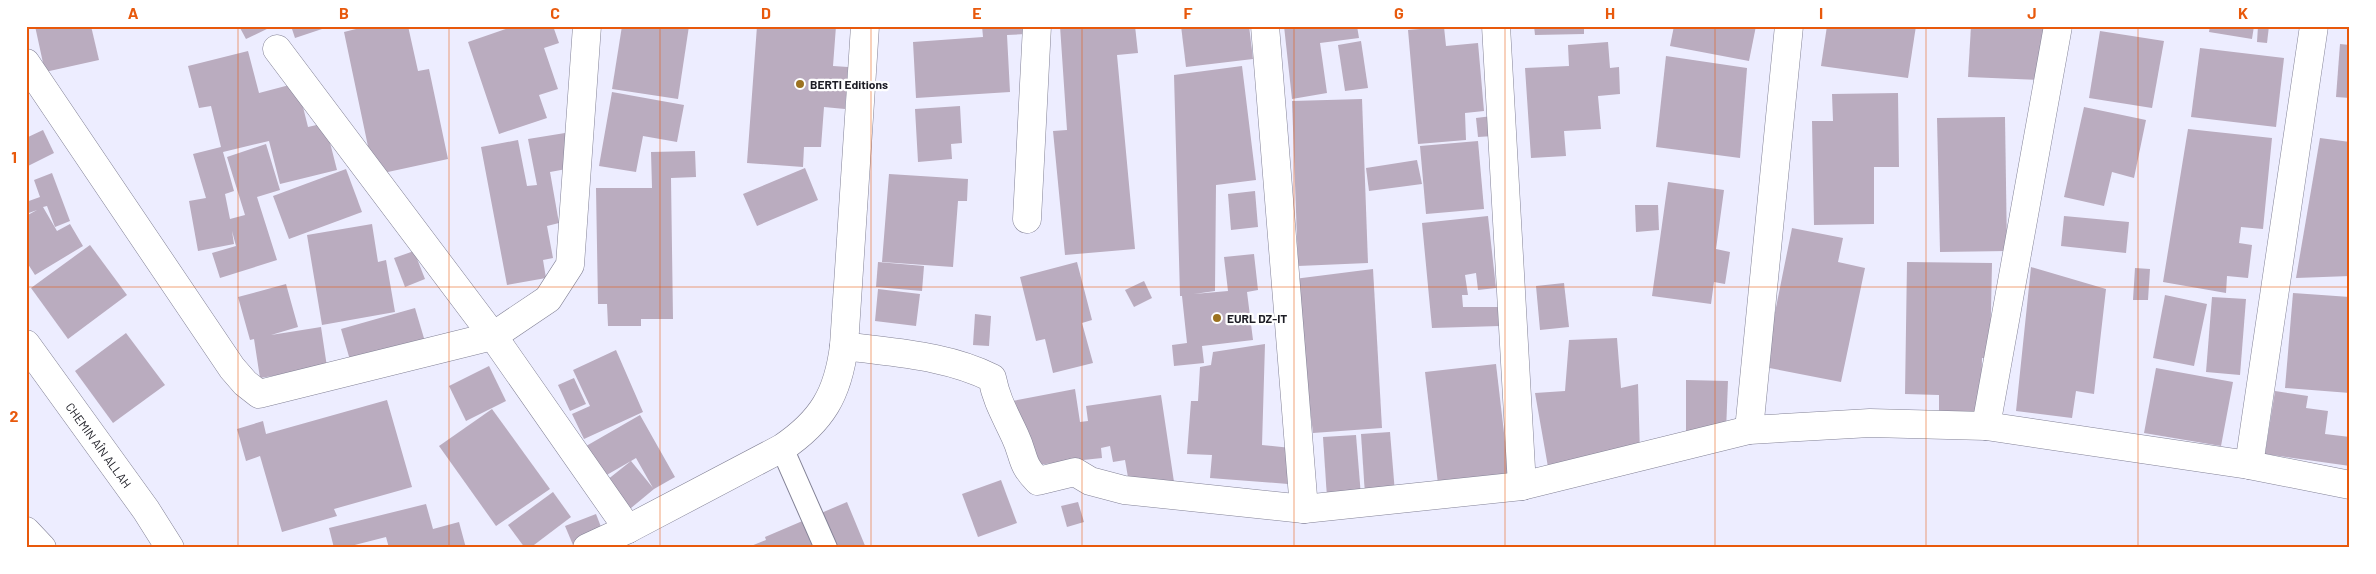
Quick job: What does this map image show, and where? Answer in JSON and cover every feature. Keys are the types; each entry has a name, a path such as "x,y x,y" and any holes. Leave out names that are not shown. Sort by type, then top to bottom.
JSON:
{"street":[{"path":"26,63 232,368 245,383 259,394 493,336 548,299 570,265 587,26"},
{"path":"587,548 628,529 782,448 814,422 827,405 836,387 844,346 865,26"},
{"path":"1027,219 1037,26"},
{"path":"1265,26 1304,509"},
{"path":"1496,26 1522,486"},
{"path":"1749,430 1789,26"},
{"path":"1986,426 2058,26"},
{"path":"2249,465 2314,26"},
{"path":"277,49 493,336 628,529"},
{"name":"CHEMIN AÎN ALLAH","path":"26,344 140,502 170,548"},
{"path":"844,346 947,360 970,367 992,378 996,400 1016,438 1025,468 1038,481 1075,472 1090,481 1124,490 1304,509 1522,486 1749,430 1870,423 1986,426 2249,465 2350,485"},
{"path":"26,531 42,548"}],"lane":[{"path":"782,448 826,548"}],"building":[{"path":"35,26 91,26 99,60 45,72"},
{"path":"239,26 273,26 246,39"},
{"path":"291,26 328,26 328,27 295,38"},
{"path":"368,26 408,26 418,71 429,69 448,159 374,175 344,32"},
{"path":"514,26 553,26 559,43 544,48 558,89 539,95 547,118 499,134 468,42"},
{"path":"622,26 689,26 678,99 612,89"},
{"name":"BERTI Editions","path":"757,26 836,26 833,66 848,67 845,109 824,107 821,147 804,147 803,167 747,163"},
{"path":"982,26 1025,26 1026,34 1007,35 1010,92 916,98 913,42 983,37"},
{"path":"1060,26 1135,26 1138,53 1117,55 1135,249 1065,255 1053,131 1067,130"},
{"path":"1181,26 1249,26 1253,59 1186,67"},
{"path":"1284,26 1357,26 1359,38 1320,43 1327,93 1292,99"},
{"path":"1534,26 1584,26 1584,34 1535,35"},
{"path":"1674,26 1756,26 1749,61 1670,46"},
{"path":"1827,26 1916,26 1908,78 1821,66"},
{"path":"1971,26 2045,26 2042,80 1968,77"},
{"path":"2210,26 2254,26 2252,39 2209,32"},
{"path":"2258,26 2269,26 2267,43 2257,42"},
{"path":"1444,27 1446,46 1478,43 1484,111 1465,113 1466,140 1418,144 1408,30"},
{"path":"2100,31 2164,41 2152,108 2089,98"},
{"path":"1361,41 1368,88 1345,91 1338,45"},
{"path":"1608,42 1610,68 1619,67 1620,94 1598,96 1601,129 1564,131 1566,156 1531,158 1525,68 1569,66 1568,45"},
{"path":"2340,44 2350,45 2350,98 2336,97"},
{"path":"2200,48 2284,58 2276,127 2191,117"},
{"path":"248,51 259,93 297,83 308,127 325,123 337,170 280,184 269,141 223,152 234,191 225,194 230,219 245,215 227,157 266,144 280,190 257,197 277,260 220,278 212,253 236,246 232,231 234,244 198,251 189,201 206,198 193,154 221,147 211,106 199,108 188,66"},
{"path":"1666,56 1747,68 1740,158 1656,147"},
{"path":"1242,66 1256,180 1216,185 1215,291 1194,294 1228,291 1224,257 1254,254 1258,290 1247,292 1253,340 1202,346 1204,363 1174,366 1172,345 1187,343 1182,296 1180,296 1174,75"},
{"path":"612,92 684,105 677,142 643,136 636,172 599,166"},
{"path":"1898,93 1899,167 1874,167 1874,224 1814,225 1812,121 1833,121 1832,94"},
{"path":"1362,99 1368,263 1298,266 1292,101"},
{"path":"960,106 962,143 951,144 952,159 918,162 915,109"},
{"path":"2084,107 2146,120 2134,178 2112,172 2104,206 2064,197"},
{"path":"1492,116 1494,136 1478,137 1476,118"},
{"path":"2005,117 2007,251 1940,252 1937,118"},
{"path":"2188,129 2272,138 2263,229 2241,227 2239,243 2252,245 2248,278 2227,276 2226,293 2163,282"},
{"path":"43,130 54,153 26,167 26,138"},
{"path":"565,133 572,168 550,172 559,223 547,226 553,258 543,260 546,278 507,285 481,147 518,140 527,186 537,185 528,139"},
{"path":"2320,138 2350,142 2350,276 2296,278"},
{"path":"1478,141 1484,209 1426,214 1420,146"},
{"path":"695,151 696,177 671,178 673,319 641,319 641,326 608,326 607,304 598,304 596,188 652,188 651,152"},
{"path":"1417,160 1422,184 1369,191 1366,168"},
{"path":"805,168 818,200 757,226 743,194"},
{"path":"346,169 362,212 289,239 273,196"},
{"path":"52,173 70,221 55,227 47,206 43,207 57,231 70,224 83,246 35,275 26,261 26,216 37,210 26,214 26,202 40,197 34,180"},
{"path":"889,174 968,179 967,201 958,201 953,267 882,262"},
{"path":"1668,182 1724,190 1716,249 1730,252 1725,284 1714,282 1711,304 1652,296"},
{"path":"1255,191 1258,227 1231,230 1228,194"},
{"path":"1635,205 1658,205 1659,230 1636,232"},
{"path":"1488,216 1496,288 1478,290 1476,273 1465,275 1468,295 1462,295 1463,307 1499,307 1500,326 1432,328 1422,223"},
{"path":"2064,216 2129,222 2126,253 2061,246"},
{"path":"372,224 378,262 386,260 395,312 322,325 307,235"},
{"path":"1792,228 1843,238 1838,262 1865,268 1841,382 1764,367"},
{"path":"90,245 127,295 68,339 31,288"},
{"path":"414,251 425,279 405,287 394,258"},
{"path":"878,262 924,266 922,291 876,287"},
{"path":"1077,262 1092,320 1082,323 1093,363 1053,373 1045,339 1036,341 1020,277"},
{"path":"1907,262 1992,263 1990,358 1982,358 1981,416 1939,416 1939,395 1905,394"},
{"path":"2031,267 2106,289 2094,394 2076,391 2072,418 2016,411"},
{"path":"2135,268 2150,269 2148,300 2133,300"},
{"path":"1373,269 1382,428 1313,433 1294,279"},
{"path":"1144,281 1152,298 1134,307 1125,290"},
{"path":"1564,283 1569,327 1540,330 1536,286"},
{"path":"286,284 298,327 271,335 321,327 327,367 260,378 254,339 250,340 238,297"},
{"path":"878,289 920,294 916,326 875,321"},
{"path":"2293,293 2350,297 2350,393 2285,388"},
{"path":"2165,295 2207,304 2194,366 2153,358"},
{"path":"2212,297 2246,299 2240,375 2206,372"},
{"path":"415,308 426,345 352,367 341,329"},
{"path":"975,314 991,316 989,346 973,345"},
{"path":"126,333 165,385 113,423 75,371"},
{"path":"1617,338 1621,388 1638,384 1640,454 1548,467 1535,393 1565,391 1569,340"},
{"path":"1265,344 1262,445 1291,448 1288,484 1210,478 1212,455 1187,454 1191,401 1198,401 1200,367 1211,365 1213,352"},
{"path":"616,350 643,412 584,439 572,414 590,406 573,370"},
{"path":"1496,364 1509,476 1438,484 1425,372"},
{"path":"489,366 506,401 466,421 449,386"},
{"path":"2156,368 2233,382 2221,446 2144,433"},
{"path":"574,378 586,404 570,411 558,385"},
{"path":"1686,380 1728,381 1726,431 1686,444"},
{"path":"1075,389 1080,422 1088,421 1086,406 1161,395 1174,482 1130,489 1125,460 1113,462 1110,446 1101,448 1102,458 1036,465 1007,402"},
{"path":"2275,391 2308,396 2306,408 2328,411 2325,434 2350,437 2350,466 2265,454"},
{"path":"387,400 412,487 334,509 337,516 282,532 260,456 246,461 237,429 263,421 266,434"},
{"path":"492,409 550,489 496,526 439,446"},
{"path":"640,415 675,477 654,489 625,513 602,484 631,461 598,480 581,449","holes":["636,458 653,488 631,461"]},
{"path":"1390,432 1395,493 1365,495 1361,434"},
{"path":"1356,435 1361,496 1327,498 1323,437"},
{"path":"1001,480 1017,523 978,537 962,494"},
{"path":"553,492 571,517 530,548 525,548 508,525"},
{"path":"847,502 866,548 746,548 766,540 765,537"},
{"path":"1078,502 1084,522 1067,527 1061,506"},
{"path":"426,504 433,529 459,522 466,548 389,548 386,537 343,548 334,548 329,528"},
{"path":"596,514 603,532 573,545 565,526"}],"place":[{"name":"BERTI Editions","path":"800,84"},
{"name":"EURL DZ-IT","path":"1217,318"}]}
